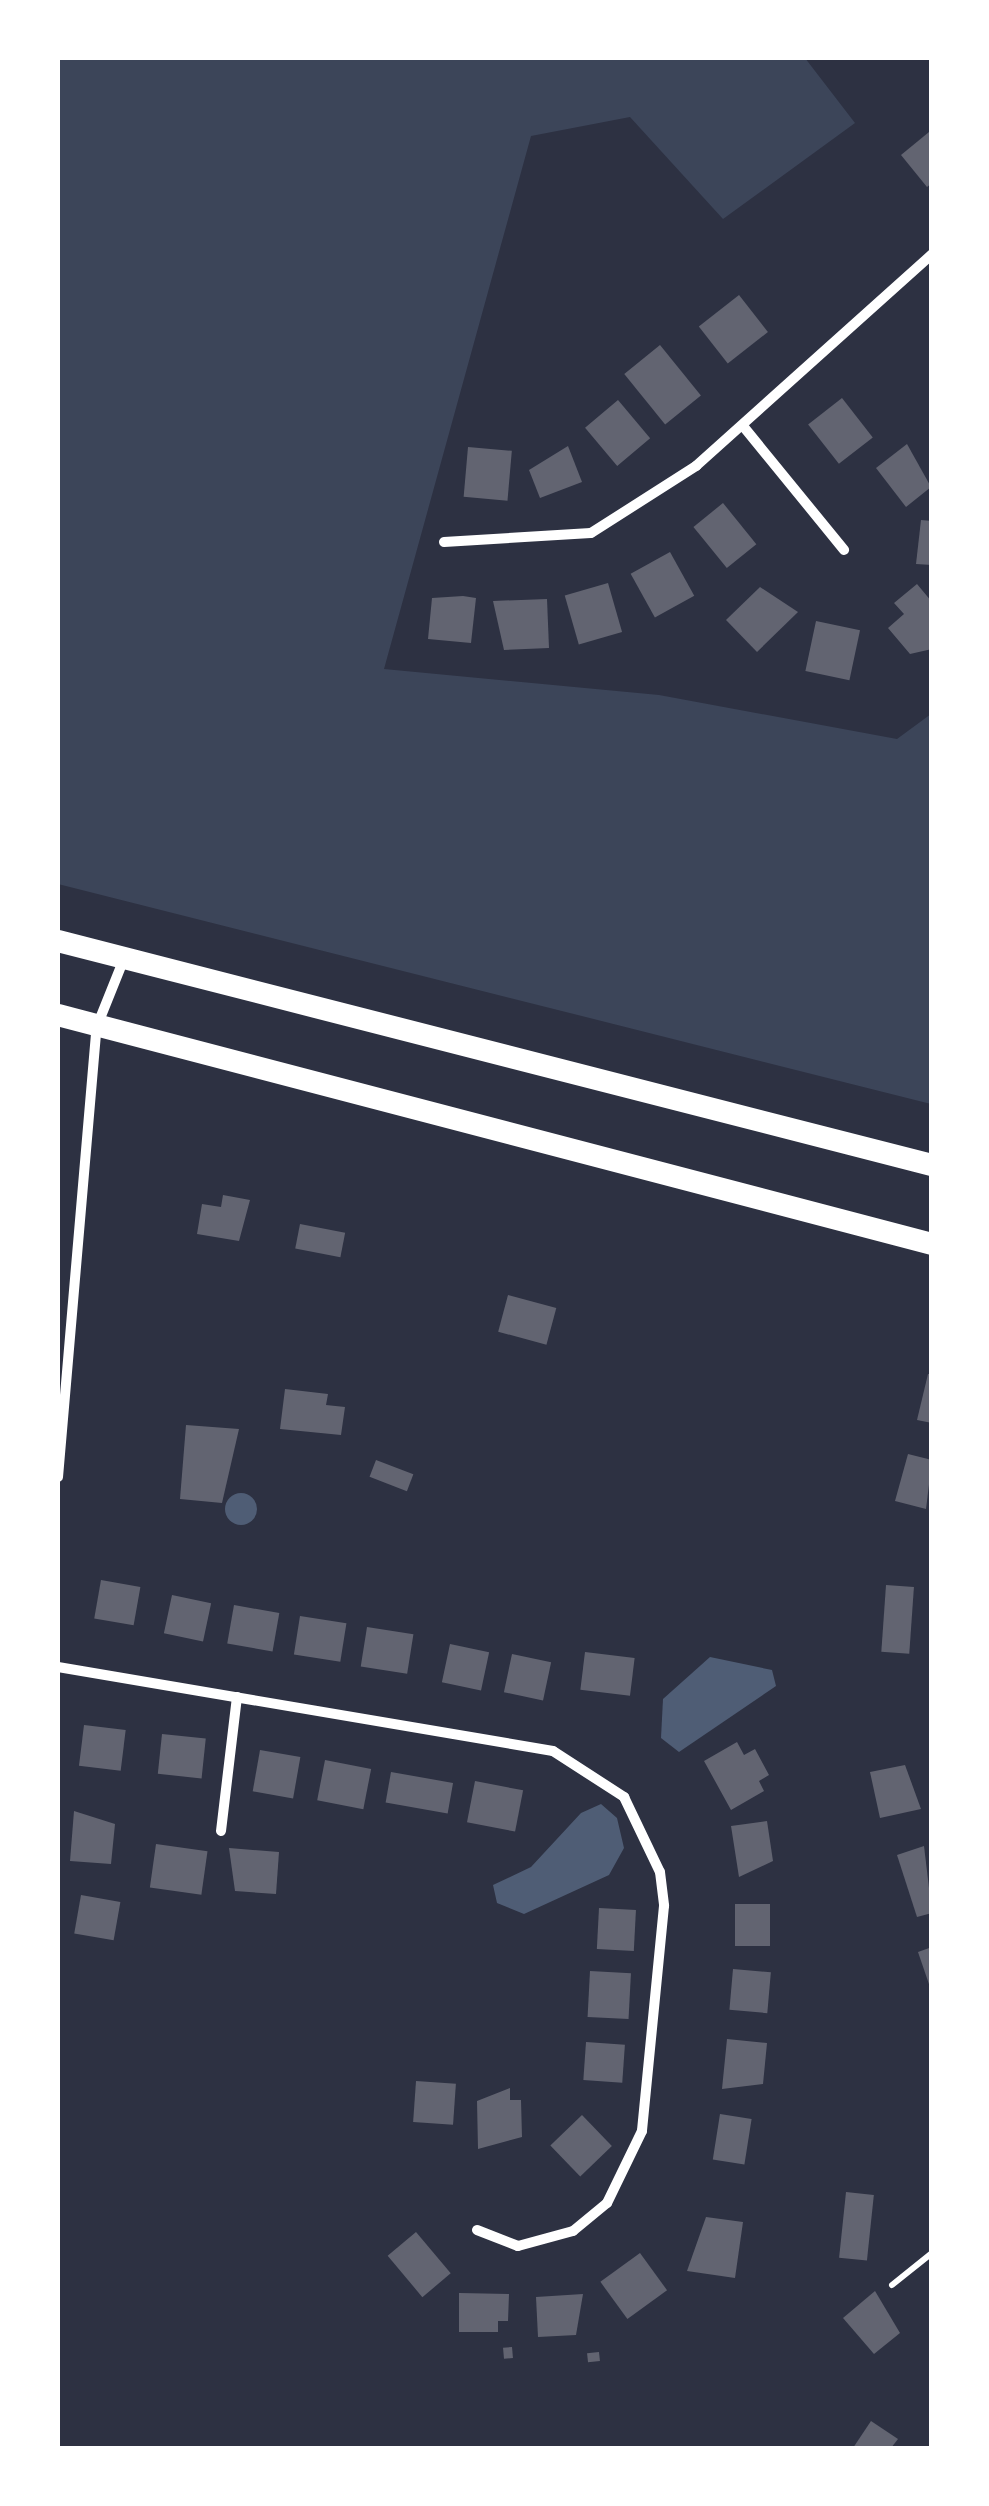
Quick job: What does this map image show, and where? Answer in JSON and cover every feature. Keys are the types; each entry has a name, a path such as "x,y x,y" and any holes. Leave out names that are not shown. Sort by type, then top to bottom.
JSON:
{"highway":[{"path":"58,941 932,1164"},
{"path":"58,1015 932,1244"}],"street":[{"path":"444,542 591,533 743,426 932,254"},
{"path":"743,426 844,550"},
{"path":"58,1477 97,1026 124,958"},
{"path":"58,1666 553,1750 607,1780 641,1825 660,1872 664,1937 638,2143 606,2202 573,2231 518,2246 477,2230"},
{"path":"221,1831 237,1697"}],"lane":[{"path":"892,2286 932,2253"}],"shaded area":[{"path":"58,58 805,58 855,123 723,219 630,117 531,136 384,669 659,695 897,739 931,714 931,1104 58,884"},
{"path":"241,1493 253,1497 257,1509 253,1521 241,1525 229,1521 225,1509 229,1497"},
{"path":"710,1657 772,1670 776,1686 679,1752 661,1738 663,1699"},
{"path":"601,1804 617,1818 624,1848 609,1875 524,1914 497,1903 493,1885 531,1867 581,1813"}],"building":[{"path":"929,132 932,183 927,187 901,155"},
{"path":"739,295 768,332 728,363 699,326"},
{"path":"660,345 701,396 665,424 624,374"},
{"path":"842,398 873,437 839,464 808,424"},
{"path":"618,400 650,438 617,466 585,428"},
{"path":"907,444 931,487 906,507 876,468"},
{"path":"568,446 582,482 540,498 529,470"},
{"path":"468,447 512,451 507,501 464,497"},
{"path":"723,503 756,544 727,568 693,527"},
{"path":"921,520 932,521 932,565 916,564"},
{"path":"670,552 694,596 655,618 631,574"},
{"path":"608,583 622,632 579,644 565,595"},
{"path":"917,584 932,602 932,649 910,654 888,628 904,614 894,603"},
{"path":"760,587 798,612 757,652 726,620"},
{"path":"432,598 476,598 471,643 428,639"},
{"path":"547,599 549,648 504,650 493,601"},
{"path":"816,621 860,630 849,680 805,671"},
{"path":"223,1195 250,1200 239,1241 197,1234 202,1204 221,1207"},
{"path":"300,1224 345,1233 340,1257 295,1249"},
{"path":"508,1295 556,1308 546,1345 498,1332"},
{"path":"928,1374 932,1374 932,1423 917,1420"},
{"path":"285,1389 328,1394 326,1405 345,1407 341,1435 280,1429"},
{"path":"186,1425 239,1429 222,1503 180,1499"},
{"path":"908,1454 932,1460 926,1509 895,1501"},
{"path":"376,1460 413,1474 407,1491 370,1477"},
{"path":"101,1580 140,1587 134,1625 94,1618"},
{"path":"886,1585 914,1587 909,1654 881,1652"},
{"path":"172,1595 211,1603 203,1641 164,1633"},
{"path":"234,1605 279,1613 273,1651 227,1643"},
{"path":"300,1616 346,1623 340,1662 294,1655"},
{"path":"367,1627 413,1634 407,1674 361,1667"},
{"path":"450,1644 489,1652 481,1690 442,1682"},
{"path":"585,1652 635,1658 630,1696 580,1690"},
{"path":"512,1654 551,1662 543,1700 504,1692"},
{"path":"84,1725 126,1730 121,1771 79,1766"},
{"path":"162,1734 206,1739 202,1778 158,1774"},
{"path":"737,1742 744,1755 755,1749 769,1775 759,1781 764,1791 731,1810 704,1761"},
{"path":"260,1750 300,1757 293,1798 253,1791"},
{"path":"325,1760 371,1769 363,1809 317,1800"},
{"path":"905,1765 921,1809 880,1818 870,1772"},
{"path":"391,1772 453,1783 448,1813 386,1803"},
{"path":"475,1781 523,1790 515,1832 467,1822"},
{"path":"74,1811 115,1824 111,1864 70,1861"},
{"path":"767,1821 773,1861 739,1877 731,1826"},
{"path":"156,1844 207,1851 201,1895 150,1888"},
{"path":"924,1846 932,1913 917,1917 897,1855"},
{"path":"229,1848 279,1852 276,1894 235,1891"},
{"path":"81,1895 120,1902 114,1940 74,1933"},
{"path":"735,1904 770,1904 770,1946 735,1946"},
{"path":"599,1908 636,1910 634,1951 597,1949"},
{"path":"932,1947 932,1990 931,1990 918,1952"},
{"path":"733,1969 771,1972 767,2013 729,2010"},
{"path":"590,1971 631,1973 629,2019 588,2017"},
{"path":"727,2039 767,2043 763,2084 722,2089"},
{"path":"586,2042 625,2045 622,2083 583,2080"},
{"path":"416,2081 456,2084 453,2125 413,2122"},
{"path":"510,2088 510,2100 521,2100 522,2137 478,2149 477,2101"},
{"path":"720,2114 752,2119 744,2164 713,2159"},
{"path":"582,2115 612,2146 580,2176 550,2146"},
{"path":"846,2192 874,2195 867,2261 839,2258"},
{"path":"706,2217 743,2222 735,2278 687,2271"},
{"path":"416,2232 451,2273 422,2297 388,2256"},
{"path":"640,2253 667,2290 627,2319 600,2282"},
{"path":"875,2291 900,2333 874,2354 843,2318"},
{"path":"459,2293 509,2294 508,2321 498,2321 498,2332 459,2332"},
{"path":"583,2294 576,2335 538,2337 536,2297"},
{"path":"512,2347 513,2358 504,2359 503,2348"},
{"path":"599,2352 600,2361 588,2362 587,2353"},
{"path":"871,2421 898,2439 891,2448 853,2448"}]}
